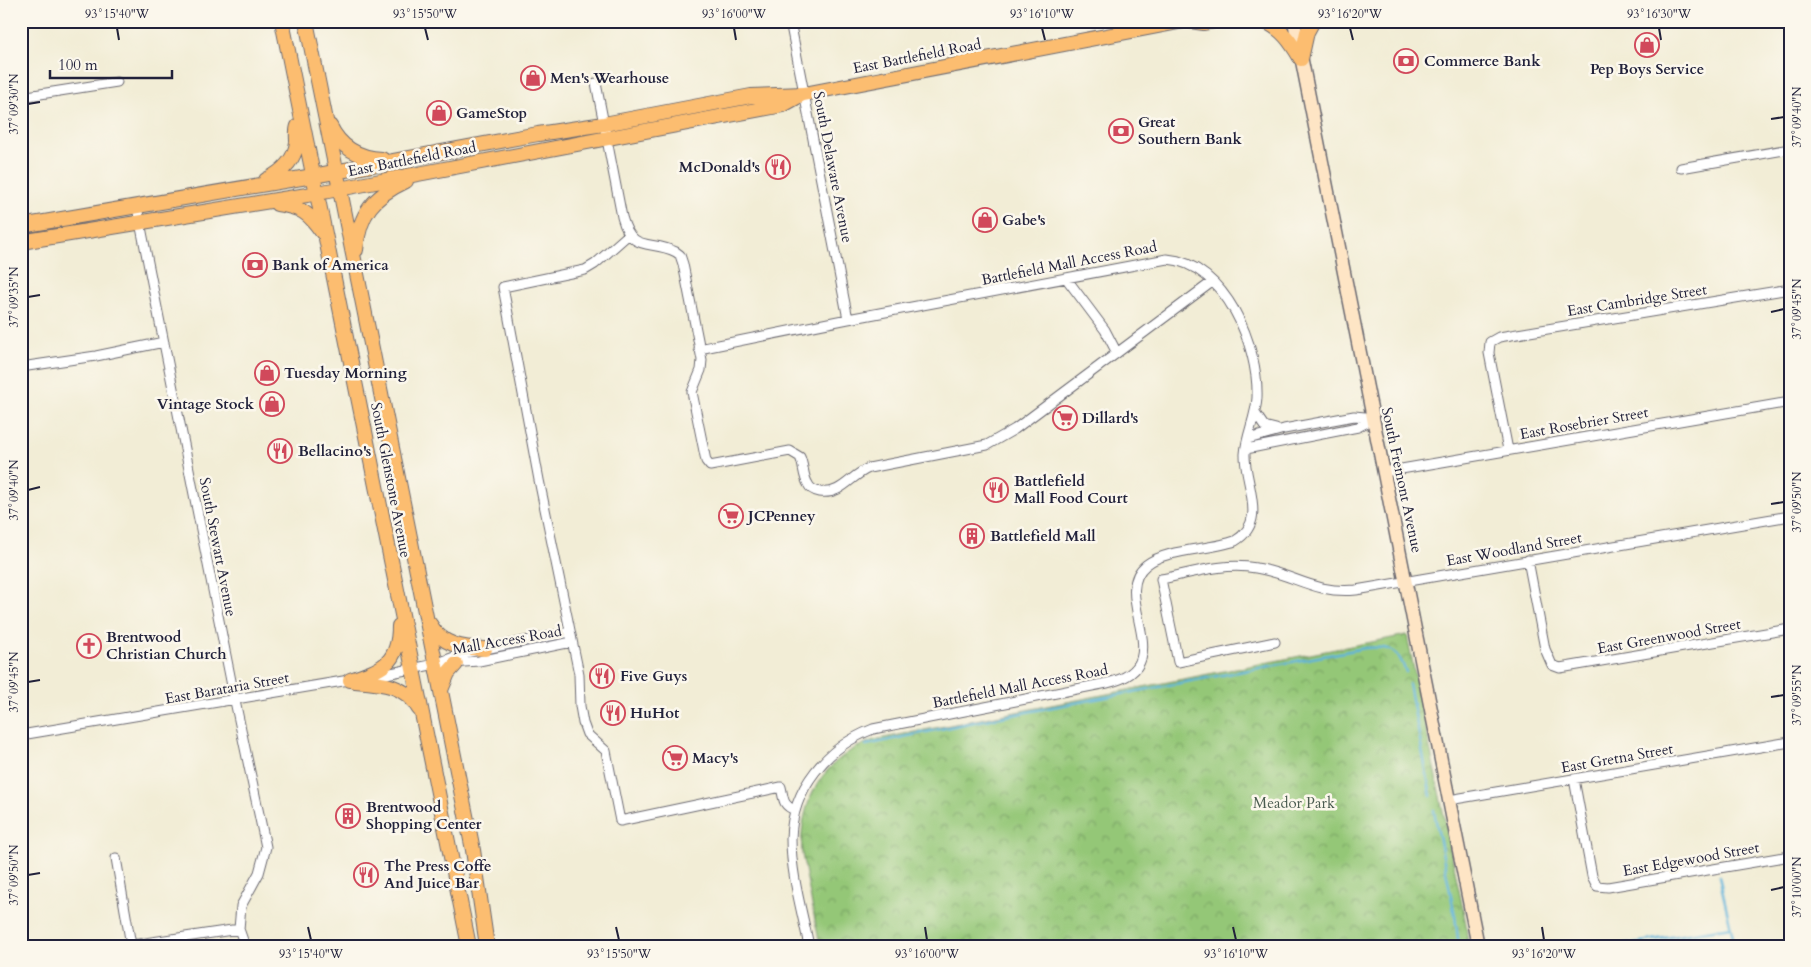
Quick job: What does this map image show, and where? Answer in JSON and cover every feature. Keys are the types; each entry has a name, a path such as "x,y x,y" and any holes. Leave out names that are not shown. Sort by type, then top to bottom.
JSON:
{"main road":[{"name":"South Glenstone Avenue","path":"282,21 469,946"},
{"name":"South Glenstone Avenue","path":"306,21 473,850 487,946"},
{"name":"East Battlefield Road","path":"21,226 313,176 751,96 804,94 1184,21"},
{"path":"1190,21 1204,23 1215,21"},
{"path":"1263,21 1278,28 1301,59"},
{"name":"South Fremont Avenue","path":"1294,21 1478,946"},
{"path":"1301,59 1306,32 1313,21"},
{"name":"East Battlefield Road","path":"21,242 264,203 422,174 783,105 804,94"},
{"path":"255,186 287,167 292,159 297,142 296,132 300,113"},
{"path":"324,114 334,134 350,150 359,155 395,160"},
{"path":"355,263 360,228 367,210 387,191 422,174"},
{"path":"264,203 286,205 302,210 315,222 326,238"},
{"path":"350,680 381,668 391,658 398,645 399,637 398,600"},
{"path":"426,618 435,632 444,641 460,646 485,649"},
{"path":"441,690 448,673 456,664"},
{"path":"350,680 378,682 396,688 408,694 421,714"}],"street":[{"name":"South Delaware Avenue","path":"790,21 848,319"},
{"path":"21,97 117,82"},
{"path":"596,83 622,217 628,233 640,243 671,250 680,255 683,264 699,349 701,370 692,392 710,466 790,451 800,457 810,488 819,492 825,492 840,489 863,470 869,468 993,443 1015,429 1212,282"},
{"path":"1681,168 1790,149"},
{"name":"South Stewart Avenue","path":"137,207 235,701 266,847 258,873 241,906 238,929"},
{"path":"628,233 595,264 585,270 503,287 539,480 579,674 580,706 584,726 590,737 606,751 620,821 781,787 785,804 788,808 795,810"},
{"name":"Battlefield Mall Access Road","path":"699,349 1167,259 1185,263 1212,282 1233,308 1249,344 1256,379 1255,413 1246,449 1253,506 1250,525 1244,534 1235,541 1164,556 1148,563 1140,570 1134,592 1143,652 1139,664 1128,675 1115,682 897,724 864,733 846,742 823,761 806,784 795,810 791,838 793,862 809,946"},
{"path":"1066,278 1105,330 1117,353"},
{"name":"East Cambridge Street","path":"1508,450 1489,352 1490,342 1499,337 1790,289"},
{"path":"21,367 96,356 164,342"},
{"name":"East Rosebrier Street","path":"1384,472 1790,402"},
{"path":"1255,413 1264,426 1284,429"},
{"path":"1248,439 1284,429 1354,416 1373,420"},
{"path":"1246,449 1358,427 1373,420"},
{"name":"East Woodland Street","path":"1275,642 1178,662 1161,579 1236,566 1269,571 1307,585 1331,590 1356,590 1790,516"},
{"name":"East Greenwood Street","path":"1528,560 1545,650 1552,665 1560,668 1790,629"},
{"name":"Mall Access Road","path":"436,664 452,657 485,649 570,632"},
{"name":"Mall Access Road","path":"436,664 456,664 572,642"},
{"name":"East Barataria Street","path":"21,735 235,701 436,664"},
{"name":"East Gretna Street","path":"1449,800 1790,742"},
{"name":"East Edgewood Street","path":"1574,779 1592,876 1597,886 1608,887 1790,856"},
{"path":"116,858 128,945 238,929 245,946"}],"green space":[{"name":"Meador Park","path":"1407,635 1466,924 1468,946 820,946 802,854 804,817 817,784 841,758 856,748 874,740"}],"waterway":[{"path":"866,745 964,724 1365,648 1386,648 1391,650 1396,653 1406,672"},
{"path":"1409,684 1431,796"},
{"path":"1434,811 1455,916 1459,946"},
{"path":"1719,876 1735,946"},
{"path":"1616,946 1731,927"}],"place":[{"name":"Pep Boys Service","path":"1647,45"},
{"name":"Commerce Bank","path":"1406,61"},
{"name":"Men's Wearhouse","path":"533,78"},
{"name":"GameStop","path":"439,113"},
{"name":"Great Southern Bank","path":"1121,131"},
{"name":"McDonald's","path":"778,167"},
{"name":"Gabe's","path":"985,220"},
{"name":"Bank of America","path":"255,265"},
{"name":"Tuesday Morning","path":"267,373"},
{"name":"Vintage Stock","path":"272,404"},
{"name":"Dillard's","path":"1065,418"},
{"name":"Bellacino's","path":"280,451"},
{"name":"Battlefield Mall Food Court","path":"996,490"},
{"name":"JCPenney","path":"731,516"},
{"name":"Battlefield Mall","path":"972,536"},
{"name":"Brentwood Christian Church","path":"89,646"},
{"name":"Five Guys","path":"602,676"},
{"name":"HuHot","path":"613,713"},
{"name":"Macy's","path":"675,758"},
{"name":"Brentwood Shopping Center","path":"348,816"},
{"name":"The Press Coffe And Juice Bar","path":"366,875"}]}
